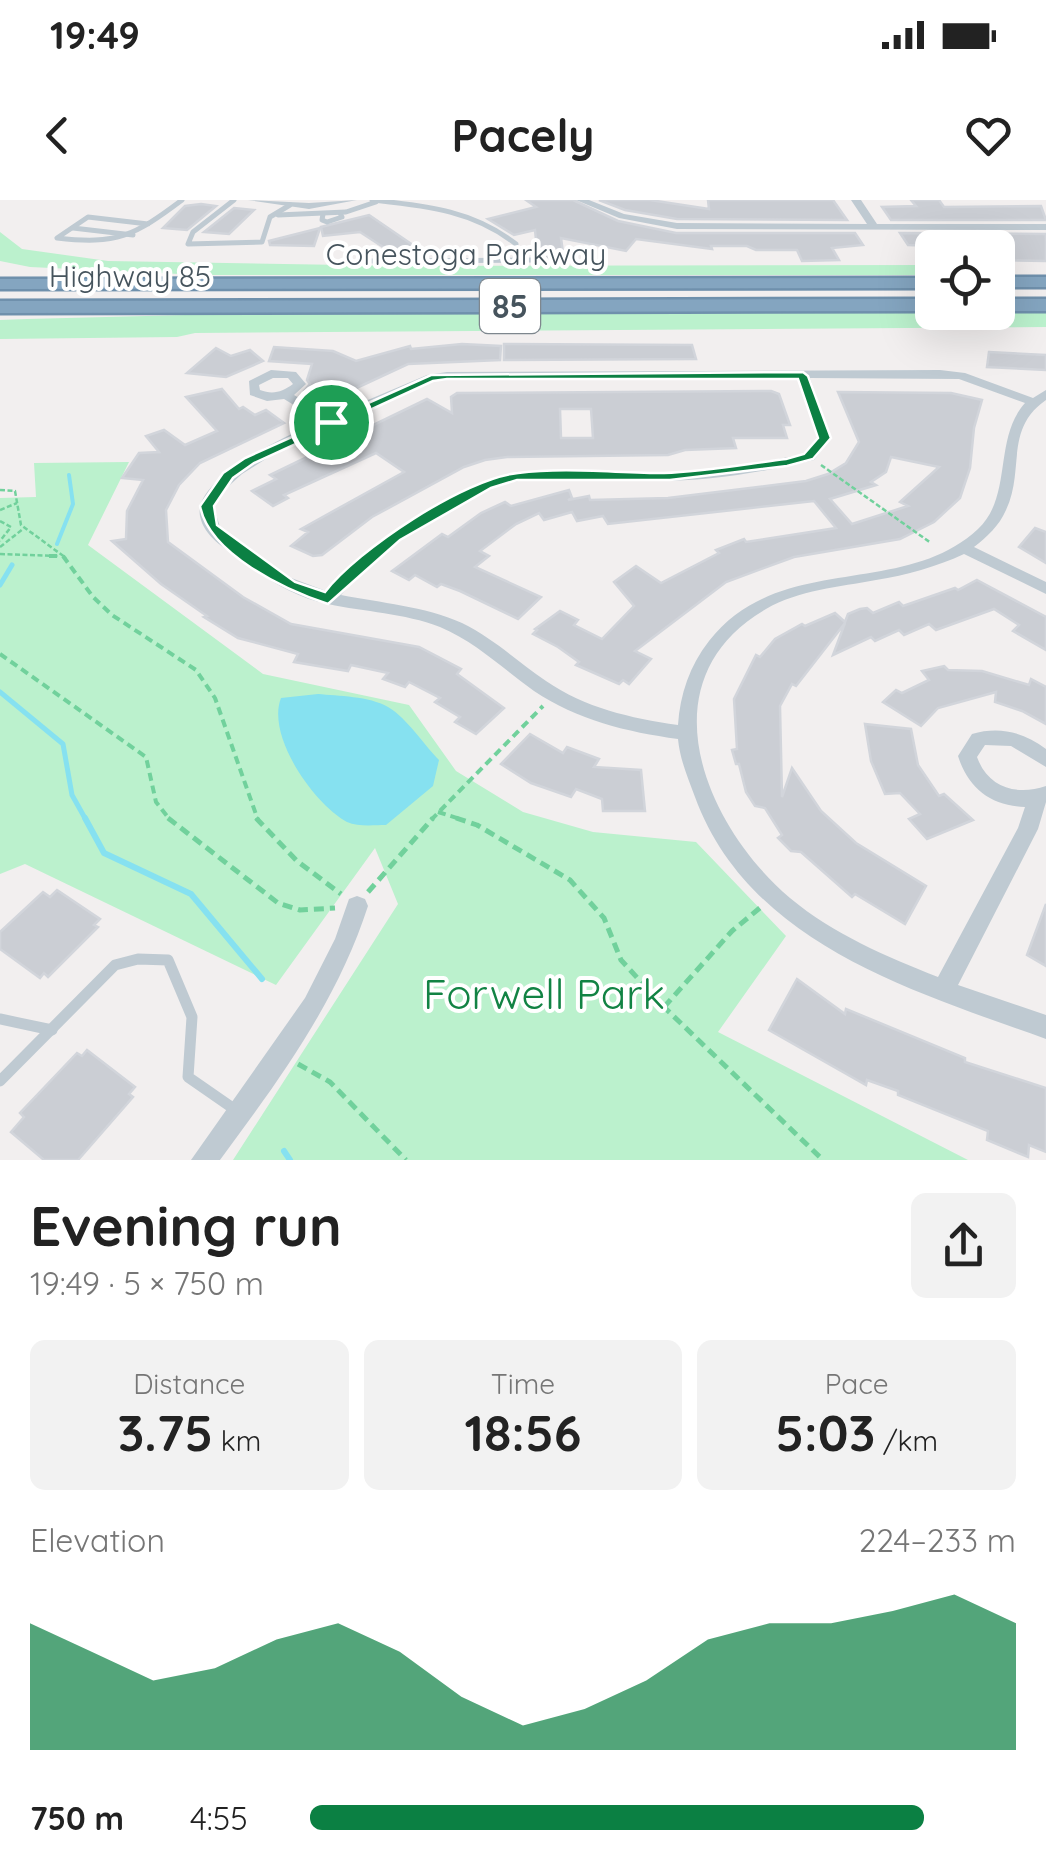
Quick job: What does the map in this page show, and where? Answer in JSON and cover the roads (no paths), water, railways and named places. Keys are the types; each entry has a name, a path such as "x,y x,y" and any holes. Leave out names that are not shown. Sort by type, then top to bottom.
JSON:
{"highway":[{"path":"0,270 290,284"},
{"path":"1015,282 1046,282"},
{"name":"Conestoga Parkway","path":"0,284 915,283"},
{"name":"Conestoga Parkway","path":"230,306 915,305"},
{"path":"1015,305 1046,305"},
{"name":"Highway 85","path":"0,306 230,306"},
{"path":"0,314 230,306"}],"street":[{"path":"252,200 327,206 352,200"},
{"path":"581,200 622,216 677,226 1046,227"},
{"path":"856,200 874,227"},
{"path":"328,598 341,581 395,537 486,485 517,476 670,476 809,456 824,438 803,376"},
{"path":"684,733 634,726 555,696 473,633 394,608 328,598 290,585 221,538 211,526 207,506 228,476 250,461 431,378 962,376 1038,398 1012,428 1011,472 1001,509 964,548 896,572 828,582 779,596 736,621 711,648 691,689 684,733 696,781 724,841 746,872 776,901 870,963 1046,1027"},
{"path":"286,396 331,422"},
{"path":"964,548 1046,589"},
{"path":"944,989 1028,829 1041,796 1006,797 990,790 970,768 970,746 991,736 1022,742 1046,760"},
{"path":"204,1160 282,1053 347,944 357,906"}],"lane":[{"path":"148,224 88,218 57,238 110,244 132,235 148,224 182,200"},
{"path":"234,200 193,232 188,244 262,242 270,217 290,205"},
{"path":"276,215 323,214 322,220 327,222 375,200 459,210 484,220 516,244 515,260"},
{"path":"73,228 132,235"},
{"path":"371,260 532,260"},
{"path":"0,1081 116,965 138,959 168,960 184,989 196,1029 188,1077 240,1113"},
{"path":"0,1019 52,1030"}],"water":[{"path":"318,694 363,699 388,707 439,760 433,786 386,825 347,822 321,800 296,768 280,731 281,698"}],"waterway":[{"path":"57,544 73,504 69,475"},
{"path":"0,585 12,565"},
{"path":"0,692 63,744 72,795 86,820"},
{"path":"85,818 104,853 191,894 262,979"},
{"path":"284,1151 290,1160"}],"park label":[{"name":"Forwell Park","path":"544,993"}]}
